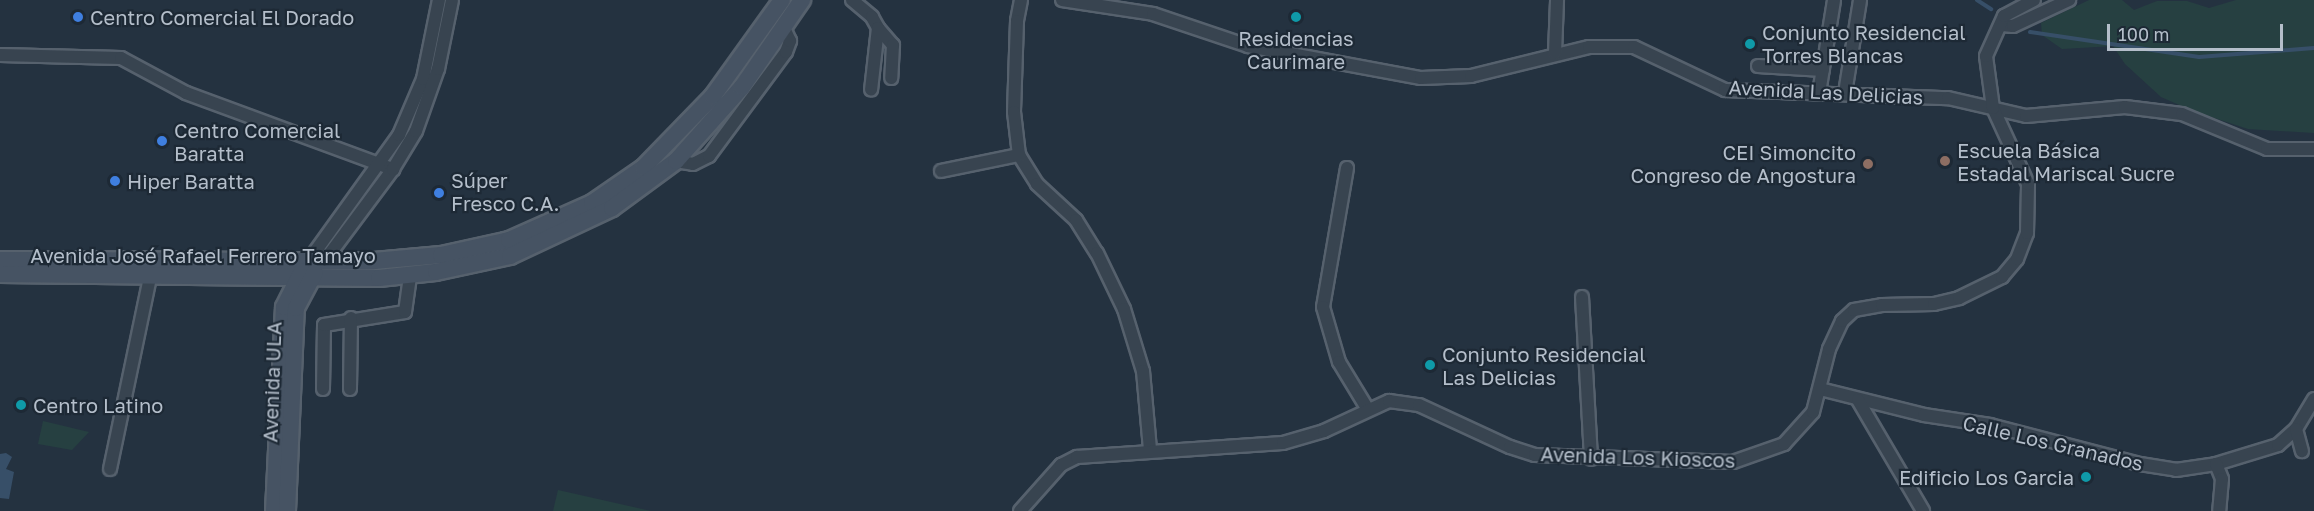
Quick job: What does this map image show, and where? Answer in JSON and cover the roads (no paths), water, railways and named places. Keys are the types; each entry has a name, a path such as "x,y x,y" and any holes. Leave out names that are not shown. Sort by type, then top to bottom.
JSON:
{"street":[{"path":"315,263 379,162 399,135 423,79 438,0"},
{"path":"315,263 393,169 428,101 452,0"},
{"name":"Avenida José Rafael Ferrero Tamayo","path":"0,260 315,263 415,258 472,250 509,240 592,203 643,168 692,122 782,0"},
{"name":"Avenida José Rafael Ferrero Tamayo","path":"0,274 304,280 410,275 499,259 557,236 620,204 676,161 742,87 802,0"},
{"path":"852,0 872,17 878,28 893,45 891,78"},
{"path":"1021,0 1017,21 1014,112 1019,155 1037,184 1076,220 1097,253 1124,309 1143,370 1150,450"},
{"name":"Avenida Las Delicias","path":"1062,0 1153,14 1248,46 1421,78 1471,76 1555,53 1634,47 1725,90 1948,98 2026,116 2125,106 2182,114 2267,149 2314,149"},
{"path":"1555,53 1557,0"},
{"path":"1819,93 1834,0"},
{"path":"1845,93 1860,0"},
{"name":"Avenida Los Kioscos","path":"1020,511 1061,465 1077,457 1150,450 1187,452 1283,443 1324,431 1367,408 1389,401 1419,405 1522,452 1591,459 1698,462 1750,459 1791,437 1813,412 1832,340 1842,321 1854,310 1882,305 1934,304 1959,298 2002,277 2017,258 2027,233 2028,183 1993,108 1986,56 1992,37 2002,25 2004,16 2034,0"},
{"path":"2002,25 2013,26 2068,0"},
{"path":"871,90 878,28"},
{"path":"0,55 121,58 186,93 393,169"},
{"path":"1758,66 1823,70"},
{"path":"941,171 1019,155"},
{"path":"1347,168 1323,307 1339,363 1367,408"},
{"name":"Avenida ULA","path":"274,511 284,307 315,263"},
{"path":"323,389 324,325 351,318 405,312 410,275"},
{"path":"110,469 150,278"},
{"name":"Avenida ULA","path":"288,511 296,308 304,280"},
{"path":"1582,297 1591,459"},
{"path":"350,389 351,318"},
{"name":"Calle Los Granados","path":"1820,389 1924,415 1990,424 2149,466 2190,469 2216,464 2278,445 2296,429"},
{"path":"2302,451 2296,429 2314,399"},
{"path":"1858,400 1923,511"},
{"path":"2216,464 2222,479 2219,511"}],"water":[{"path":"6,453 12,457 6,469 14,472 9,499 0,498 0,454"}],"waterway":[{"path":"1977,0 1991,9"},
{"path":"2030,32 2199,57 2314,48"}],"place":[{"name":"Centro Comercial El Dorado","path":"78,17"},
{"name":"Residencias Caurimare","path":"1296,17"},
{"name":"Conjunto Residencial Torres Blancas","path":"1750,44"},
{"name":"Centro Comercial Baratta","path":"162,141"},
{"name":"Escuela Básica Estadal Mariscal Sucre","path":"1945,161"},
{"name":"CEI Simoncito Congreso de Angostura","path":"1868,164"},
{"name":"Hiper Baratta","path":"115,181"},
{"name":"Súper Fresco C.A.","path":"439,193"},
{"name":"Conjunto Residencial Las Delicias","path":"1430,365"},
{"name":"Centro Latino","path":"21,405"},
{"name":"Edificio Los Garcia","path":"2086,477"}]}
